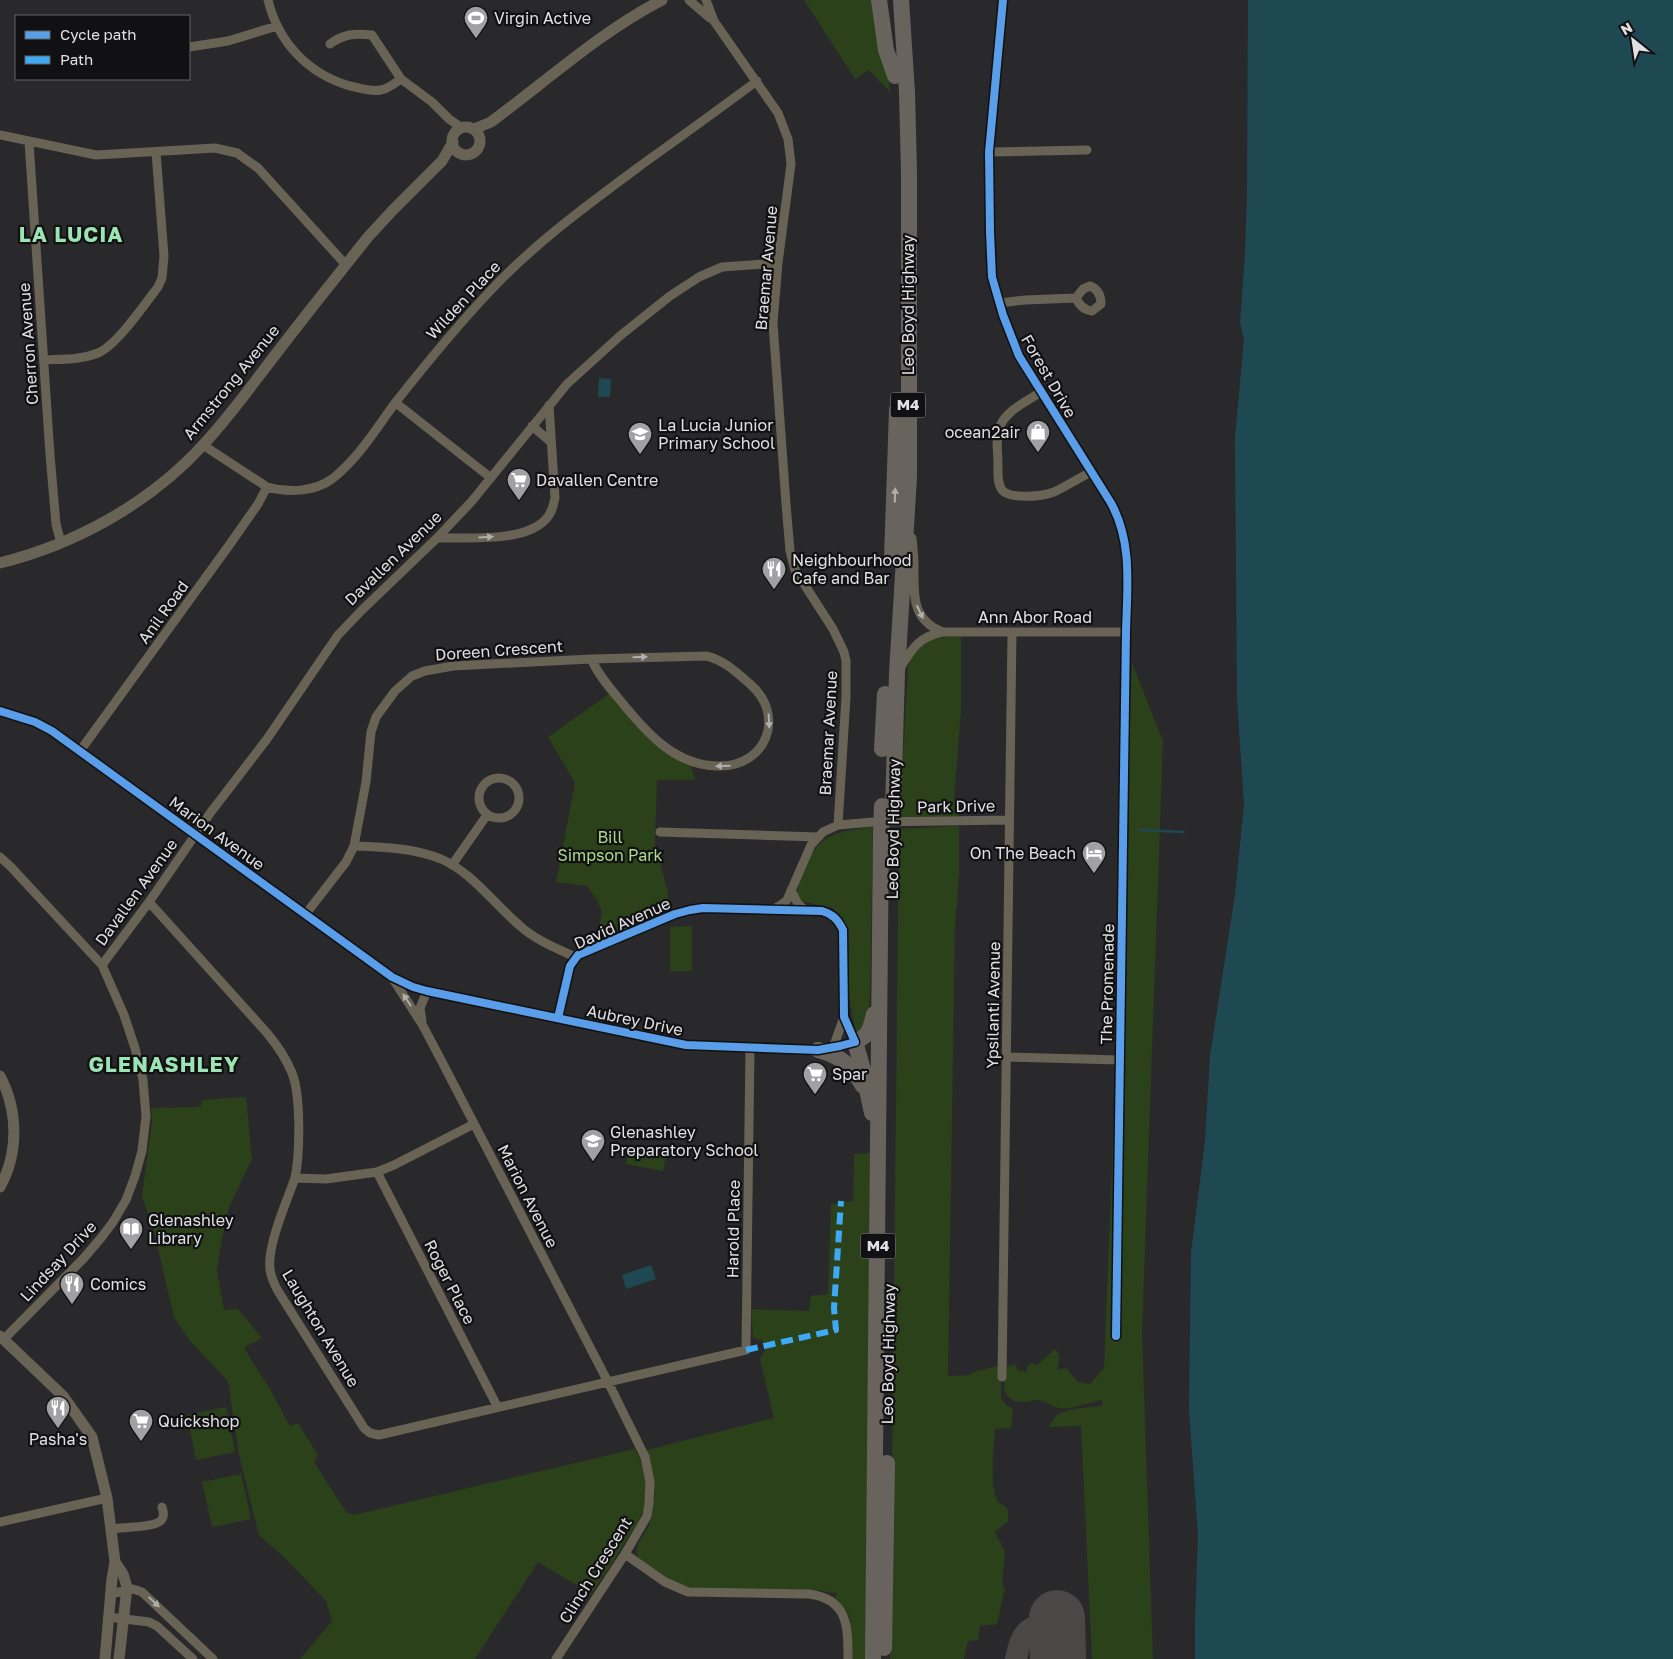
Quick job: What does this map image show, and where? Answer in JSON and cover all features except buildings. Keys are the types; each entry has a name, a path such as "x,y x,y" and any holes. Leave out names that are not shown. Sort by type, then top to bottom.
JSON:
{"highway":[{"path":"878,0 886,50 895,76"},
{"name":"Leo Boyd Highway","path":"884,1659 887,808 883,732 892,566 898,399 898,178 895,76 890,0"},
{"name":"Leo Boyd Highway","path":"887,808 908,477 909,172 907,92 900,0"},
{"name":"Leo Boyd Highway","path":"873,1659 880,996 887,833"},
{"path":"879,1173 871,1109 862,1066 854,1042 863,1038 870,1031 880,996"},
{"path":"825,1049 851,1068 863,1086 871,1109"}],"street":[{"path":"268,0 277,26 302,61 334,80 360,88 376,90 387,88 401,79"},
{"path":"644,10 651,0"},
{"path":"463,154 456,150 465,134 491,122 589,48 644,10 662,0"},
{"name":"Braemar Avenue","path":"689,0 714,21 757,81 782,120 790,150 791,164 778,263 773,323 790,551 795,570 833,628 846,661 846,697 838,825"},
{"name":"Braemar Avenue","path":"706,0 714,21"},
{"name":"Forest Drive","path":"1003,0 989,152 992,277 1014,345 1025,367 1116,512 1124,537 1127,563 1126,632"},
{"path":"190,48 228,41 277,26"},
{"path":"330,44 344,35 372,35 401,79 432,102 465,134"},
{"name":"Wilden Place","path":"203,445 267,487 278,490 297,491 318,486 331,480 353,459 396,402 464,320 518,263 572,217 757,81"},
{"name":"Armstrong Avenue","path":"0,563 61,544 146,495 178,469 203,445 228,416 382,221 442,161 465,134 480,145 475,152 442,161"},
{"path":"0,135 96,155 215,148 237,152 258,168 346,265"},
{"name":"Cherron Avenue","path":"29,142 56,524 61,544"},
{"path":"989,152 1087,150"},
{"path":"44,360 90,355 107,348 116,340 158,287 162,278 164,256 156,152"},
{"name":"Davallen Avenue","path":"102,965 149,902 211,812 267,739 338,634 437,538 472,501 567,384 621,335 670,296 699,276 711,270 733,265 778,263"},
{"path":"1000,304 1025,300 1076,298"},
{"path":"1041,392 1011,412 1000,427 998,437 998,476 1002,490 1010,495 1020,496 1053,492 1091,472"},
{"path":"396,402 490,478"},
{"path":"437,538 508,536 528,531 542,523 551,512 555,498 549,405"},
{"path":"532,426 551,442"},
{"path":"908,477 915,597 918,610 925,621 930,626 943,632"},
{"name":"Anil Road","path":"80,751 230,544 258,504 267,487"},
{"name":"Ann Abor Road","path":"897,673 919,642 926,637 943,632 1126,632"},
{"name":"Ypsilanti Avenue","path":"1002,1377 1012,632"},
{"name":"The Promenade","path":"1116,1336 1126,632"},
{"name":"Doreen Crescent","path":"306,915 342,868 354,846 366,782 372,727 380,709 404,682 425,671 453,666 591,659 698,655 720,660 754,688 763,699 770,720 768,735 764,744 751,756 731,765 707,766 679,757 652,737 634,717 600,676 591,659"},
{"name":"Marion Avenue","path":"0,711 34,722 52,731 392,977 413,987"},
{"path":"496,778 504,778 511,781 517,787 520,794 516,810 510,816 502,818 494,818 487,815 479,802 482,786 488,780 496,778"},
{"path":"452,865 487,815"},
{"name":"Park Drive","path":"772,910 784,903 807,852 818,837 830,828 838,825 872,822 1009,820"},
{"path":"660,832 818,837"},
{"name":"David Avenue","path":"354,846 412,851 430,855 452,865 475,881 522,928 544,942 575,957"},
{"name":"Lindsay Drive","path":"0,857 102,965 124,1015 143,1080 146,1116 142,1151 126,1200 101,1238 2,1338"},
{"path":"791,890 798,904 806,911"},
{"name":"Laughton Avenue","path":"149,902 268,1033 281,1051 293,1074 297,1093 298,1151 295,1178 271,1252 270,1270 272,1280 364,1428 370,1433 380,1435 497,1406 746,1350"},
{"name":"David Avenue","path":"558,1018 570,966 575,957 584,951 675,914 690,910 703,908 772,910"},
{"path":"772,910 827,913 837,919 843,930 844,1017 854,1042"},
{"name":"Marion Avenue","path":"392,977 422,1024 608,1382"},
{"name":"Aubrey Drive","path":"413,987 679,1043 750,1048 825,1049 854,1042"},
{"path":"422,1024 420,1008 427,990"},
{"path":"825,1049 844,1017"},
{"name":"Harold Place","path":"746,1350 750,1048"},
{"path":"1007,1056 1120,1060"},
{"path":"0,1076 10,1099 14,1118 14,1135 11,1157 0,1186"},
{"path":"295,1178 306,1180 326,1179 377,1172 474,1124"},
{"name":"Roger Place","path":"377,1172 497,1406"},
{"path":"2,1338 63,1396 83,1422 92,1437 97,1452 107,1498 116,1562 110,1594 105,1659"},
{"name":"Clinch Crescent","path":"556,1659 625,1554 647,1516 650,1504 650,1482 645,1457 608,1382"},
{"path":"0,1522 107,1498"},
{"path":"111,1529 158,1523 163,1519 162,1507"},
{"path":"625,1554 665,1582 682,1590 702,1593 809,1594 818,1595 832,1601 840,1610 846,1627 848,1659"},
{"path":"116,1562 123,1574 126,1590 119,1659"},
{"path":"110,1594 126,1590 138,1590 145,1594 213,1659"},
{"path":"108,1617 148,1622 157,1626 193,1659"}],"green space":[{"path":"804,0 881,0 890,92 869,70 855,79"},
{"path":"946,637 961,637 961,711 954,799 959,799 959,816 899,817 898,798 904,741 908,666 914,654 923,645"},
{"path":"1132,663 1163,741 1142,1333 1153,1659 1092,1659 1081,1426 1049,1427 1054,1418 1059,1414 1074,1409 1102,1406 1102,1400 1065,1408 1038,1400 1015,1401 1010,1398 1005,1390 1004,1378 1005,1366 1015,1364 1019,1371 1027,1373 1027,1366 1032,1363 1037,1365 1055,1349 1060,1355 1057,1370 1066,1368 1078,1382 1090,1384 1104,1368"},
{"name":"Bill Simpson Park","path":"613,691 666,748 691,766 695,780 657,780 655,843 668,893 669,906 625,930 596,935 601,919 601,909 587,886 556,882 575,783 548,737"},
{"path":"959,826 959,874 955,926 948,1376 971,1375 971,1373 1001,1365 1001,1398 1007,1406 1013,1408 1011,1428 995,1429 993,1465 993,1484 997,1501 1007,1508 1008,1512 1008,1521 995,1532 1005,1552 1002,1585 1005,1588 997,1624 980,1626 978,1640 968,1641 964,1659 890,1659 899,829"},
{"path":"873,827 870,999 867,1024 856,1035 849,996 847,926 840,915 832,908 801,901 798,890 799,883 811,857 821,842 842,832"},
{"path":"692,926 692,971 670,971 670,927"},
{"path":"246,1097 252,1159 229,1207 221,1243 217,1270 224,1310 238,1309 262,1338 244,1348 290,1426 298,1423 318,1455 314,1462 346,1512 354,1515 635,1449 639,1456 647,1490 644,1508 636,1526 591,1594 538,1562 475,1659 300,1659 332,1621 326,1601 286,1559 259,1535 239,1455 228,1381 190,1341 174,1317 154,1231 142,1196 152,1122 151,1108 197,1107 201,1106 202,1100"},
{"path":"630,1145 667,1152 663,1171 626,1164"},
{"path":"870,1153 869,1245 873,1305 868,1659 851,1659 850,1618 846,1610 835,1598 837,1593 815,1590 699,1589 683,1587 665,1578 643,1563 637,1554 637,1550 639,1542 648,1526 654,1504 652,1468 647,1450 774,1418 760,1359 765,1350 762,1340 753,1338 751,1309 809,1311 811,1296 828,1294 831,1204 853,1201 854,1154"},
{"path":"226,1407 235,1452 196,1460 187,1415"},
{"path":"241,1474 251,1519 212,1527 202,1482"}],"water":[{"path":"1248,0 1673,0 1673,1659 1195,1659 1198,1535 1189,1410 1191,1253 1205,1141 1210,1056 1235,895 1244,805 1237,698 1235,437 1244,339 1240,323 1247,194"},
{"path":"599,378 611,379 610,397 598,397"},
{"path":"651,1265 656,1279 626,1289 622,1275"}],"waterway":[{"path":"1139,830 1184,832"}],"taxiway":[{"path":"1016,1659 1021,1641 1028,1631 1039,1626 1057,1624"}],"runway":[{"path":"1057,1618 1058,1659"}],"marked path":[{"path":"746,1350 836,1330 834,1308 841,1201"}],"cycle path":[{"path":"1003,0 989,152 992,277 1003,315 1019,356 1111,503 1118,518 1126,550 1116,1336"},
{"path":"0,711 35,722 52,731 392,977 427,991 686,1045 818,1050 855,1042 844,1017 843,930 835,918 822,911 703,908 675,914 578,955 570,966 558,1018"}],"place":[{"name":"Virgin Active","path":"476,39"},
{"name":"ocean2air","path":"1038,453"},
{"name":"La Lucia Junior Primary School","path":"640,455"},
{"name":"Davallen Centre","path":"519,501"},
{"name":"Neighbourhood Cafe and Bar","path":"774,590"},
{"name":"On The Beach","path":"1094,874"},
{"name":"Spar","path":"815,1095"},
{"name":"Glenashley Preparatory School","path":"593,1162"},
{"name":"Glenashley Library","path":"131,1250"},
{"name":"Comics","path":"72,1305"},
{"name":"Pasha's","path":"58,1429"},
{"name":"Quickshop","path":"141,1442"}],"district":[{"name":"LA LUCIA","path":"71,235"},
{"name":"GLENASHLEY","path":"164,1065"}]}
